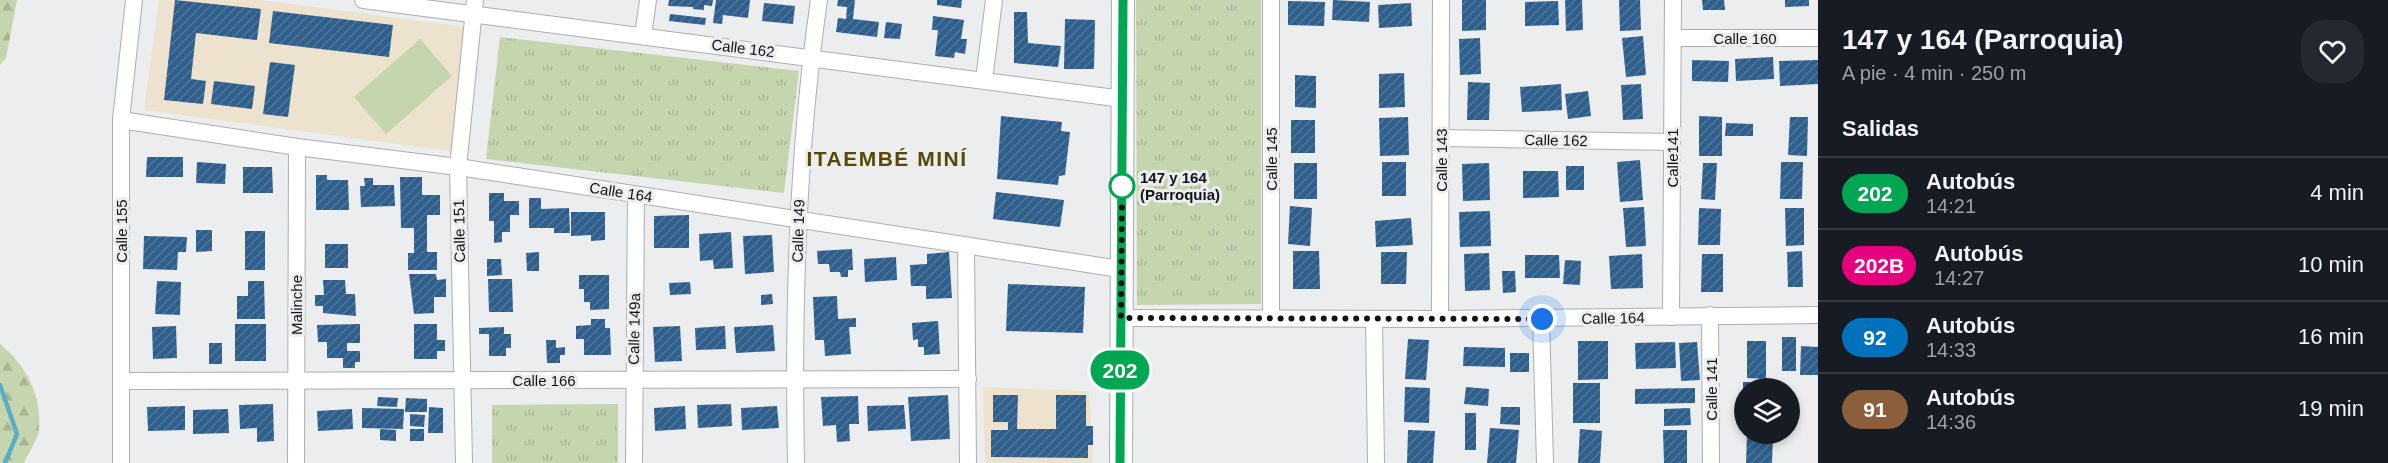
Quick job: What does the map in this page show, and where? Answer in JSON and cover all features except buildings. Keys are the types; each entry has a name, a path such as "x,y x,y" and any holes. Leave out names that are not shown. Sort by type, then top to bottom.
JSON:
{"main road":[{"path":"1120,463 1123,0"}],"street":[{"name":"Calle 155","path":"121,463 121,120 134,0"},
{"name":"Calle 162","path":"363,0 474,7 643,36 810,56 1123,99"},
{"path":"643,36 648,0"},
{"name":"Calle 149","path":"796,463 797,218 810,56 819,0"},
{"path":"984,80 994,0"},
{"name":"Calle 145","path":"1271,0 1271,318"},
{"name":"Calle 143","path":"1440,320 1441,0"},
{"name":"Calle141","path":"1671,317 1673,0"},
{"name":"Calle 151","path":"464,463 458,167 474,7"},
{"name":"Calle 160","path":"1673,38 1818,38"},
{"name":"Calle 164","path":"121,120 297,147 458,167 1120,269"},
{"name":"Calle 162","path":"1441,138 1672,142"},
{"name":"Malinche","path":"296,463 297,147"},
{"name":"Calle 149a","path":"634,463 636,195"},
{"path":"966,247 968,463"},
{"name":"Calle 141","path":"1710,315 1711,463"},
{"name":"Calle 164","path":"1121,318 1440,320 1818,315"},
{"path":"1542,319 1545,463"},
{"path":"1374,320 1376,463"},
{"name":"Calle 166","path":"121,381 795,378 968,380"}],"shaded area":[{"path":"159,0 261,0 474,28 457,152 144,110"},
{"path":"983,387 1089,391 1093,463 985,463"}],"green space":[{"path":"0,0 17,0 6,58 0,65"},
{"path":"1136,0 1261,0 1261,304 1137,305"},
{"path":"500,37 799,71 784,193 486,159"},
{"path":"420,39 452,76 386,134 354,97"},
{"path":"0,344 24,371 35,392 38,404 39,429 24,463 0,463"},
{"path":"618,404 618,463 492,463 492,405"}],"waterway":[{"path":"0,385 17,434 5,463"}],"bus line":[{"name":"202","path":"1120,463 1123,0"}],"place":[{"name":"147 y 164 (Parroquia)","path":"1122,186"}],"district":[{"name":"ITAEMBÉ MINÍ","path":"887,158"}],"route":[{"path":"1122,186 1122,184 1121,318 1542,319"}]}
